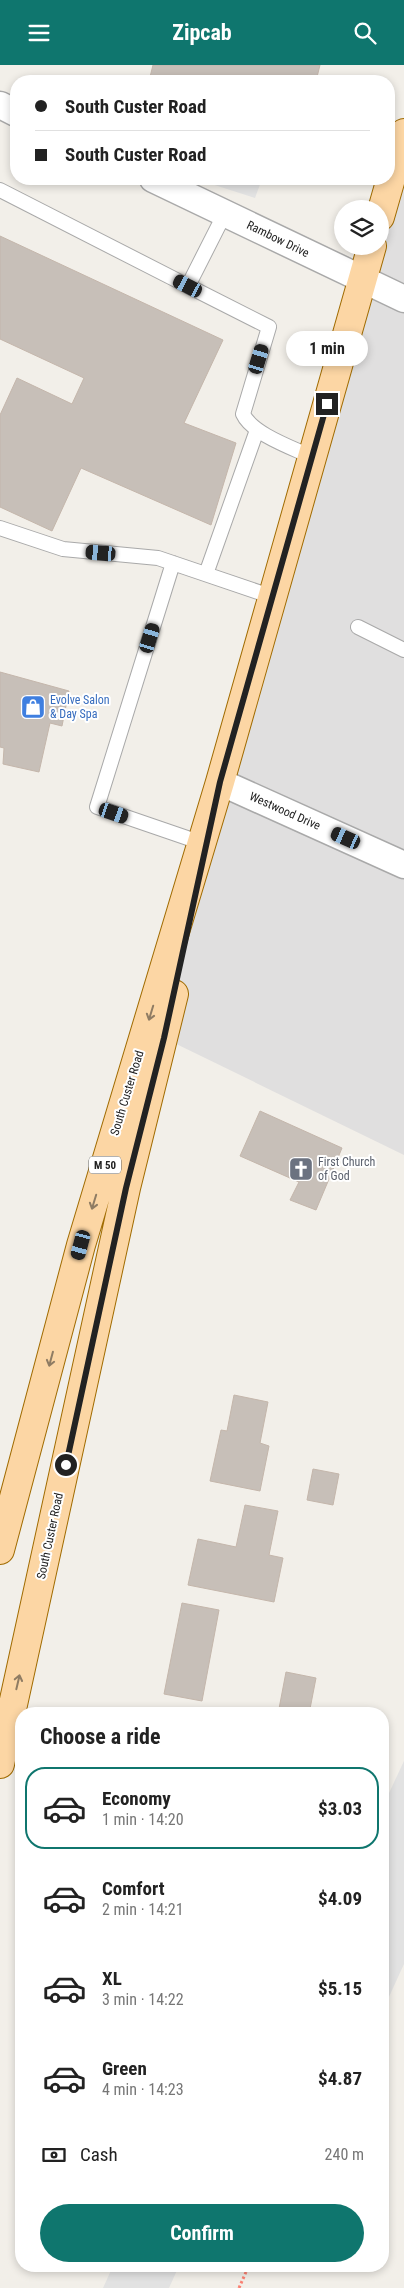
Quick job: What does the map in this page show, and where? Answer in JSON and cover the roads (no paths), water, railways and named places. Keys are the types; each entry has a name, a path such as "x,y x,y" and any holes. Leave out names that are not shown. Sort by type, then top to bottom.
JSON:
{"main road":[{"path":"395,164 404,133"},
{"path":"385,200 389,185"},
{"name":"South Custer Road","path":"0,1550 81,1245 220,782 369,255"},
{"name":"South Custer Road","path":"0,1764 126,1188 164,1038 220,782"}],"street":[{"name":"Rambow Drive","path":"166,185 404,299"},
{"name":"Westwood Drive","path":"220,782 404,865"}],"lane":[{"path":"0,190 269,327 244,405 243,414 246,421 257,429 312,457"},
{"path":"188,286 225,213"},
{"path":"206,574 257,429"},
{"path":"0,528 63,549 158,558 273,597"},
{"path":"173,563 97,807 202,843"},
{"path":"358,627 404,651"}],"place":[{"name":"Evolve Salon & Day Spa","path":"33,707"},
{"name":"First Church of God","path":"301,1169"}]}
